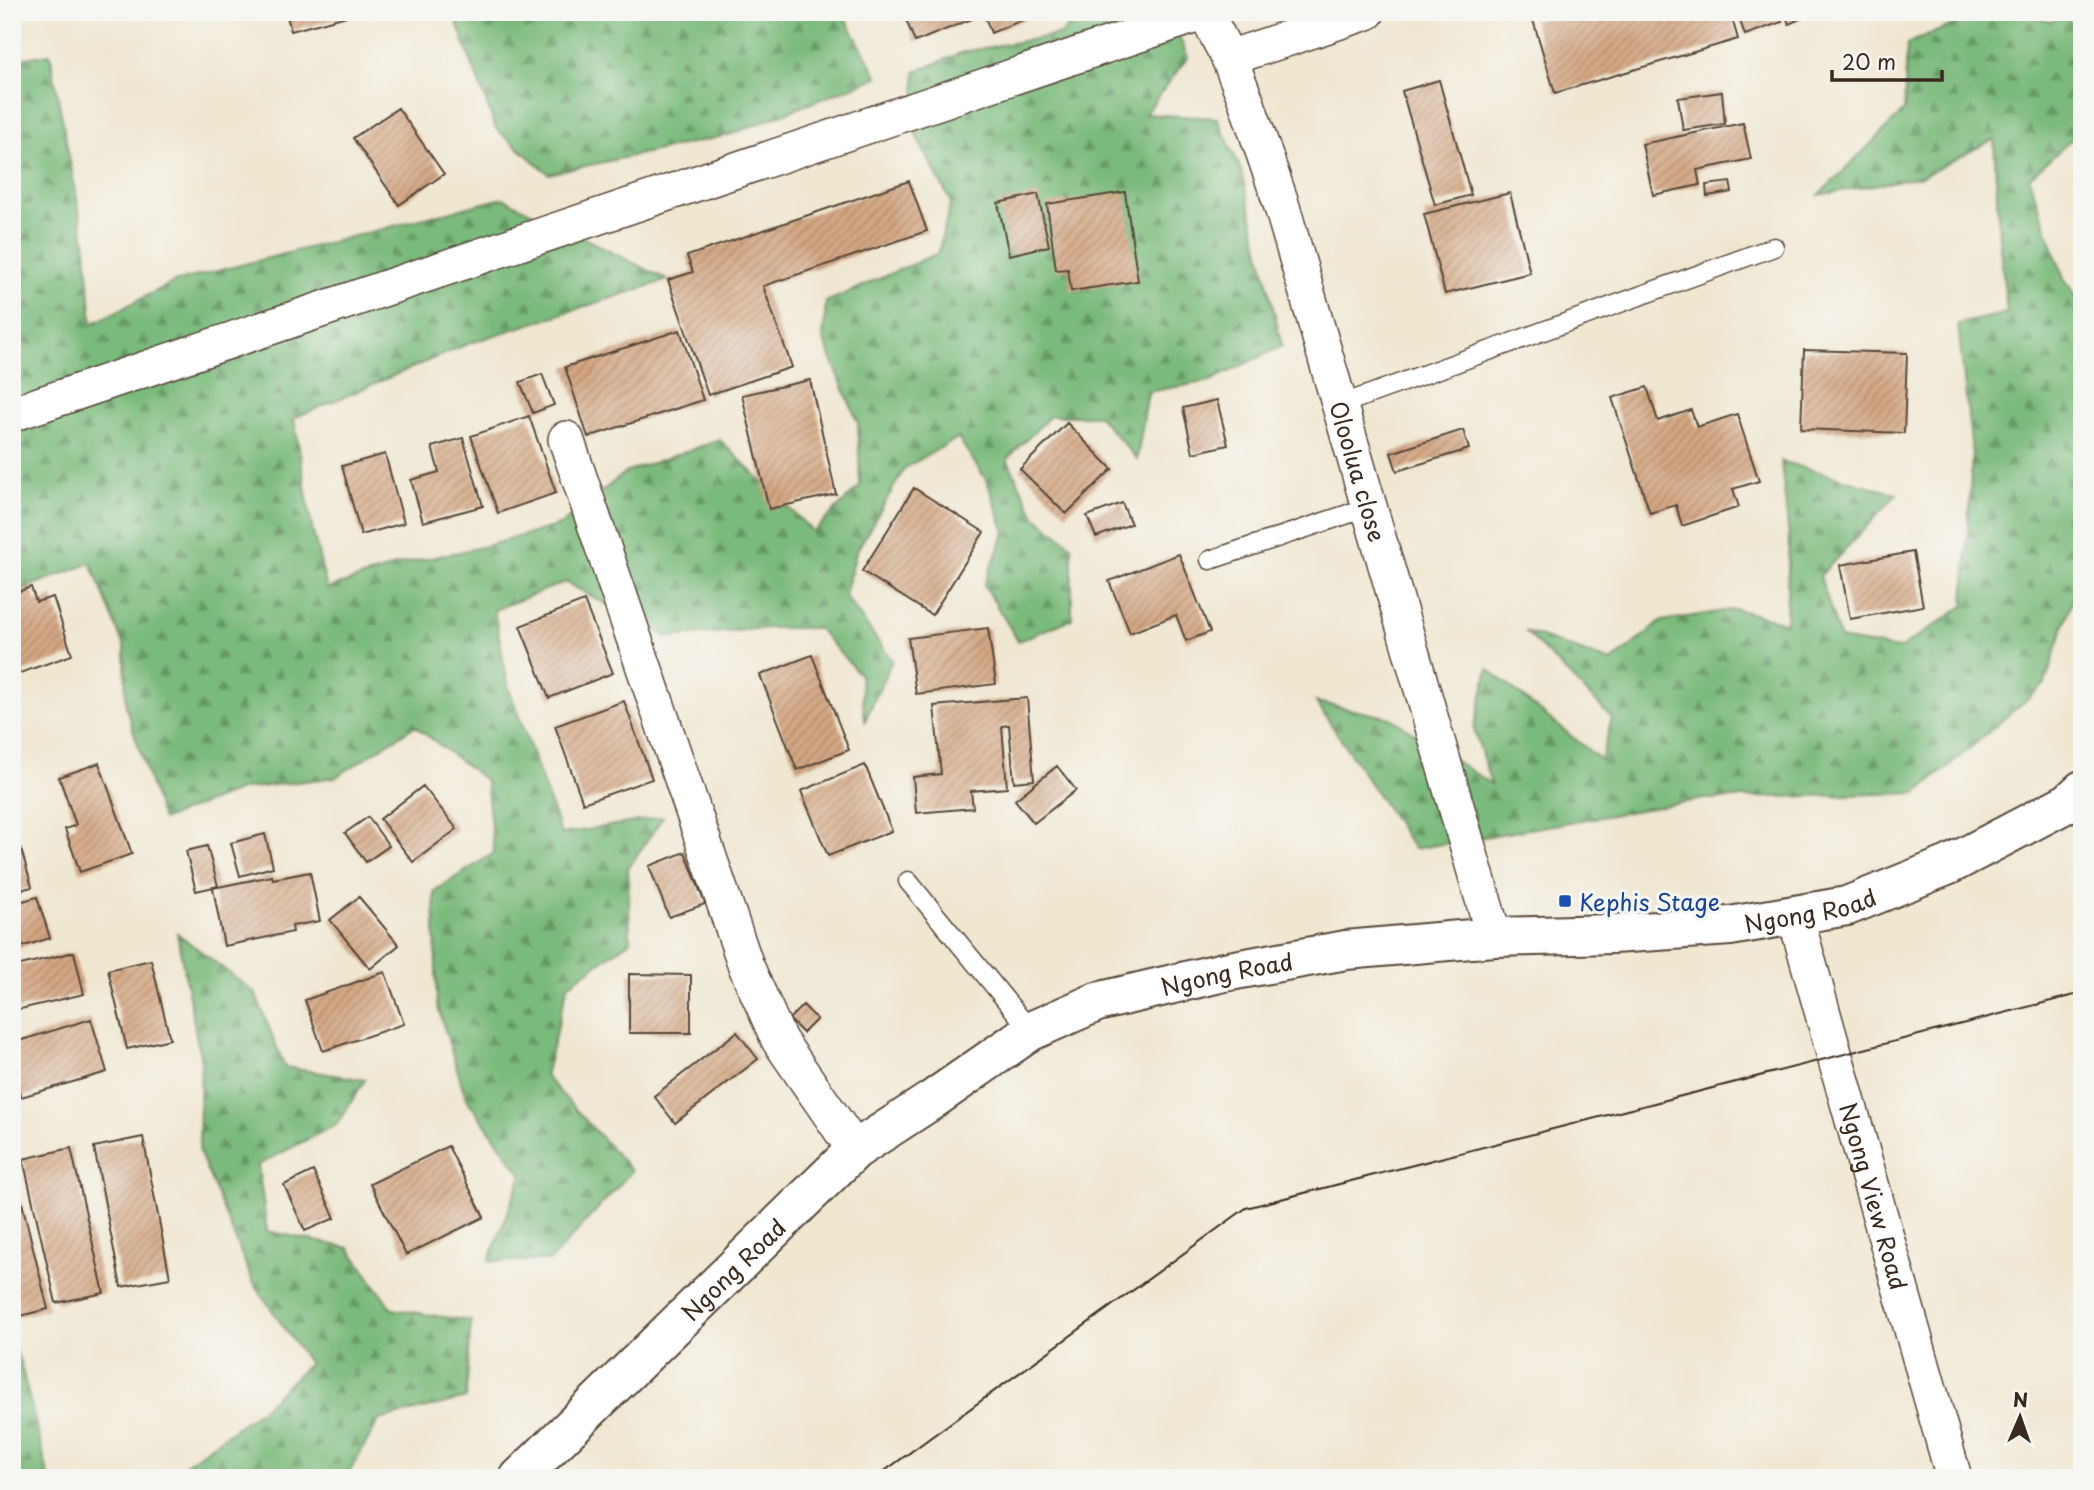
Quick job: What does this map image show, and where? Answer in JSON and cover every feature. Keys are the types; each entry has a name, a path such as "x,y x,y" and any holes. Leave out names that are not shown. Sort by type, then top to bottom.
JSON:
{"main road":[{"name":"Ngong Road","path":"519,1478 855,1150 1031,1031 1097,1002 1224,972 1346,950 1494,937 1704,928 1847,906 1949,865 2069,802 2082,790"}],"street":[{"path":"12,414 1205,12"},
{"name":"Oloolua close","path":"1205,12 1230,58 1280,200 1494,937"},
{"path":"1230,58 1367,12"},
{"path":"566,439 746,966 779,1040 855,1150"},
{"name":"Ngong View Road","path":"1796,915 1954,1478"}],"lane":[{"path":"1340,405 1774,247"},
{"path":"1210,560 1369,507"},
{"path":"908,881 1031,1031"}],"green space":[{"path":"453,12 842,12 878,77 729,135 549,174 496,129"},
{"path":"1077,12 1168,12 1188,57 1145,114 1217,118 1241,170 1282,346 1210,381 1148,392 1137,459 1099,416 1050,416 1007,459 1035,516 1072,546 1072,619 1018,641 984,585 1005,532 987,481 958,438 905,468 856,552 845,596 892,660 865,721 860,675 818,628 767,628 668,637 565,582 494,610 508,686 561,834 663,817 628,868 630,941 568,985 545,1076 632,1171 550,1261 489,1261 522,1175 466,1098 437,1004 434,891 494,853 486,781 415,726 336,777 243,789 162,820 126,707 125,649 91,563 12,593 12,60 50,54 86,248 92,324 174,282 503,198 668,280 470,343 294,418 312,528 327,589 398,565 482,547 560,525 626,472 720,440 813,532 860,486 858,423 823,338 826,302 938,253 951,202 916,136 915,72 963,52 1062,34"},
{"path":"1983,12 2015,12 2051,22 2067,12 2082,12 2082,130 2029,178 2064,279 2082,305 2082,570 2045,684 1917,793 1704,799 1414,849 1316,702 1391,718 1491,784 1474,729 1488,669 1601,760 1612,718 1525,631 1611,662 1662,621 1736,609 1786,623 1789,538 1781,461 1897,494 1820,576 1840,639 1899,649 1964,606 1972,452 1958,324 2007,313 1999,237 1994,139 1923,176 1819,195 1904,111 1907,44"},
{"path":"177,933 255,993 285,1067 365,1080 337,1124 258,1165 267,1231 349,1248 392,1309 471,1321 466,1398 379,1420 346,1478 167,1478 263,1408 309,1364 253,1282 199,1151 201,1061"},
{"path":"12,1344 20,1361 49,1478 13,1478"}],"building":[{"path":"286,12 358,12 358,13 291,31"},
{"path":"903,12 1028,12 1030,17 991,33 984,14 915,42"},
{"path":"1560,12 1730,12 1738,39 1555,93 1533,20"},
{"path":"1737,12 1778,12 1782,22 1745,35"},
{"path":"1784,12 1815,12 1789,24"},
{"path":"1439,80 1471,195 1435,205 1402,91"},
{"path":"1722,92 1725,124 1683,130 1678,98"},
{"path":"398,108 444,174 399,205 353,138"},
{"path":"1743,123 1751,159 1697,170 1700,185 1653,195 1642,144"},
{"path":"2082,162 2082,182 2072,170"},
{"path":"909,181 927,231 763,286 792,367 708,395 668,280 693,272 687,256"},
{"path":"1730,182 1732,192 1707,196 1706,185"},
{"path":"1125,192 1138,281 1071,291 1068,269 1056,270 1047,204"},
{"path":"1510,193 1530,273 1445,294 1424,214"},
{"path":"1038,194 1049,246 1009,255 998,203"},
{"path":"680,330 703,400 588,437 565,367"},
{"path":"1804,350 1907,353 1904,433 1801,429"},
{"path":"542,374 554,405 533,413 520,382"},
{"path":"810,380 836,494 769,509 742,395"},
{"path":"1647,387 1658,421 1691,410 1697,427 1737,414 1759,481 1733,489 1739,507 1682,526 1676,505 1650,513 1612,398"},
{"path":"1217,400 1228,445 1193,453 1183,408"},
{"path":"529,416 556,493 498,513 471,436"},
{"path":"1067,423 1112,469 1066,514 1020,469"},
{"path":"1463,430 1469,449 1397,471 1391,453"},
{"path":"463,438 483,506 423,522 411,480 439,472 432,447"},
{"path":"385,454 404,523 361,535 342,466"},
{"path":"914,488 984,532 932,615 862,571"},
{"path":"1122,503 1131,524 1096,537 1087,516"},
{"path":"1913,552 1923,606 1850,619 1840,565"},
{"path":"1179,554 1210,632 1186,641 1176,615 1130,633 1109,581"},
{"path":"31,587 36,602 53,597 72,655 14,675 12,594"},
{"path":"584,601 613,673 549,698 520,626"},
{"path":"988,628 996,684 916,694 908,638"},
{"path":"812,655 849,750 797,770 760,675"},
{"path":"1027,698 1034,780 1014,782 1009,725 1002,726 1007,788 971,791 973,808 916,813 913,777 941,774 934,706"},
{"path":"624,701 652,779 583,803 555,726"},
{"path":"99,763 132,854 80,872 65,829 76,825 59,777"},
{"path":"865,765 892,831 828,856 801,791"},
{"path":"1057,766 1076,790 1034,823 1015,800"},
{"path":"423,786 457,829 413,862 380,819"},
{"path":"368,817 389,846 366,862 345,833"},
{"path":"265,834 273,867 240,876 231,843"},
{"path":"207,846 218,886 196,891 186,851"},
{"path":"21,849 32,887 12,892 12,852"},
{"path":"685,852 705,904 669,917 649,866"},
{"path":"310,872 320,921 292,926 293,932 224,946 213,888 272,876 273,879"},
{"path":"37,897 50,938 12,950 12,904"},
{"path":"359,897 399,945 370,969 330,920"},
{"path":"74,952 84,994 12,1011 12,967"},
{"path":"151,960 170,1039 127,1049 108,970"},
{"path":"385,972 404,1024 323,1051 305,1000"},
{"path":"629,974 691,975 691,1033 629,1033"},
{"path":"803,1005 817,1019 803,1033 789,1019"},
{"path":"91,1019 107,1072 21,1097 12,1069 12,1043"},
{"path":"737,1032 758,1059 675,1123 654,1096"},
{"path":"143,1137 170,1278 121,1287 94,1147"},
{"path":"448,1146 484,1217 406,1255 370,1184"},
{"path":"71,1148 104,1293 56,1303 23,1159"},
{"path":"313,1171 335,1218 305,1231 284,1185"},
{"path":"21,1199 48,1309 12,1318 12,1201"}],"tram line":[{"path":"875,1478 1246,1208 2082,993"}],"place":[{"name":"Kephis Stage","path":"1565,901"}]}
